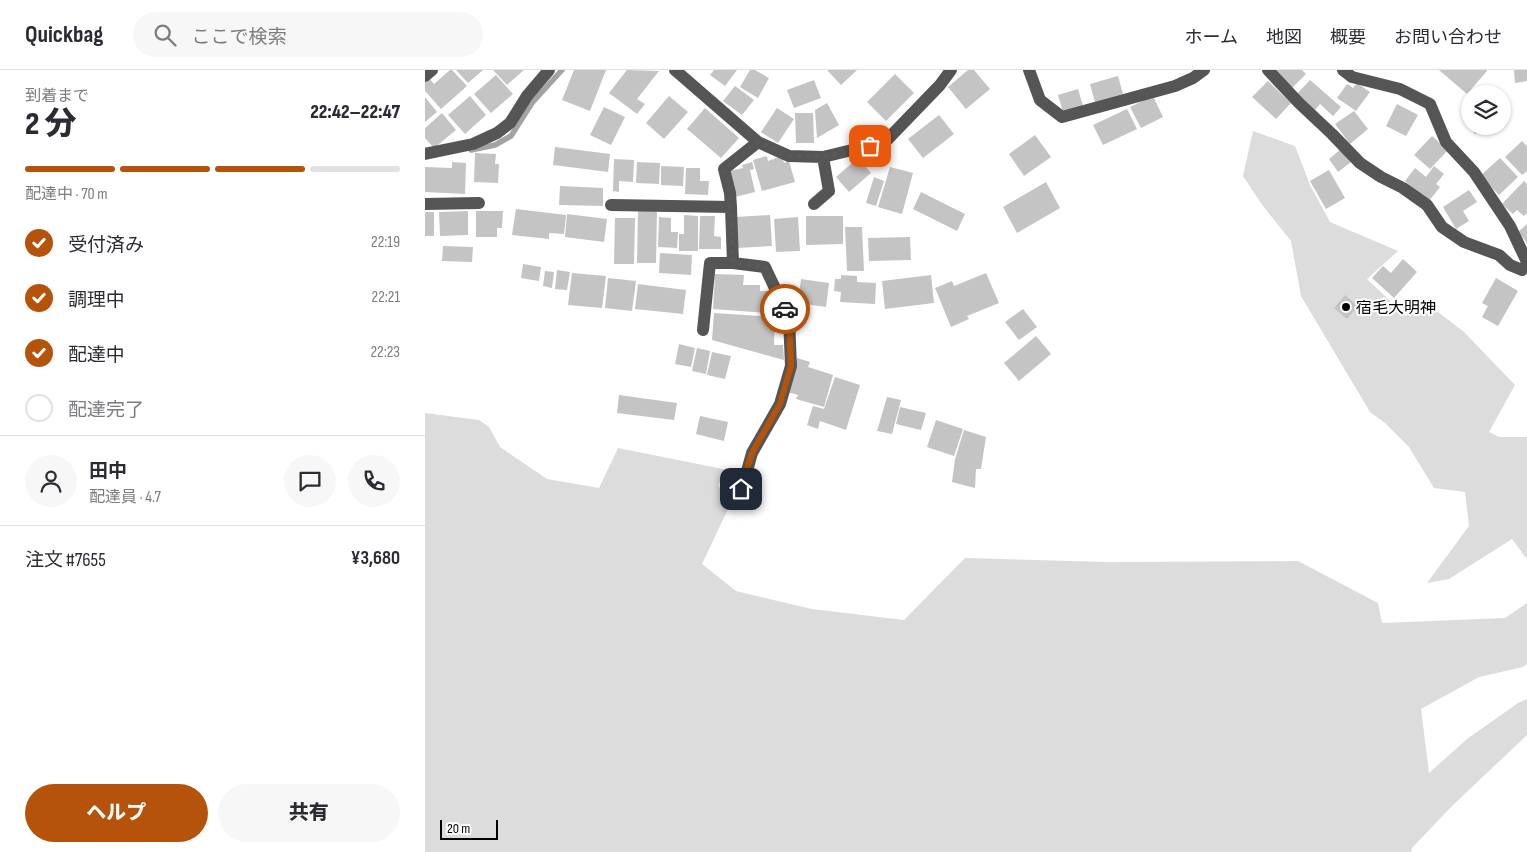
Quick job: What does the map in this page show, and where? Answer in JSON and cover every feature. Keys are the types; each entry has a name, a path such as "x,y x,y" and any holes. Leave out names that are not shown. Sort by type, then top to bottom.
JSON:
{"street":[{"path":"425,76 432,70"},
{"path":"425,154 473,144 497,133 510,123 527,96 549,70"},
{"path":"675,70 758,142 789,156 823,157 885,142 940,85 951,70"},
{"path":"1029,70 1040,100 1063,117 1175,86 1193,78 1204,70"},
{"path":"1268,70 1359,163 1403,188 1427,205 1443,227 1464,242 1499,255 1510,265 1522,270 1527,263 1510,226 1474,172 1446,142 1430,104 1400,88 1352,77 1343,70"},
{"path":"733,263 730,193 724,169 758,142"},
{"path":"814,204 829,191 823,157"},
{"path":"425,204 479,203"},
{"path":"611,205 731,207"},
{"path":"703,330 709,263 733,263 765,267 789,318 791,366 780,404 752,453 741,489"}],"shaded area":[{"path":"1253,131 1295,146 1310,185 1330,222 1398,251 1367,279 1406,316 1421,299 1464,332 1515,385 1489,432 1499,437 1527,437 1527,559 1512,539 1449,579 1427,583 1469,526 1465,492 1434,488 1409,447 1385,423 1370,412 1301,296 1291,241 1263,206 1243,176"},
{"path":"425,413 479,420 489,427 500,447 547,479 599,488 618,448 733,471 718,484 728,509 702,564 736,591 812,609 904,620 965,558 1109,562 1298,561 1378,603 1382,623 1505,618 1527,603 1527,664 1523,667 1479,677 1421,709 1429,773 1467,739 1518,703 1527,699 1527,735 1452,806 1412,848 1411,852 425,852"}],"building":[{"path":"450,70 467,86 441,109 425,91 425,82 429,78 434,84"},
{"path":"456,70 483,70 468,83"},
{"path":"493,70 524,70 507,85"},
{"path":"574,70 606,70 590,111 562,100"},
{"path":"627,70 659,71 637,99 645,104 637,114 609,93"},
{"path":"714,70 737,70 725,86 710,75"},
{"path":"750,70 755,70 769,78 758,98 740,87"},
{"path":"827,70 857,70 841,85"},
{"path":"968,70 974,70 990,89 966,109 948,87"},
{"path":"1276,70 1302,70 1306,74 1291,89"},
{"path":"1439,70 1487,71 1475,85 1461,85 1461,89"},
{"path":"1514,70 1527,70 1527,81 1515,83"},
{"path":"895,74 914,93 886,121 867,102"},
{"path":"496,75 513,94 491,113 474,94"},
{"path":"1118,76 1123,94 1095,102 1090,84"},
{"path":"814,80 821,98 794,108 787,90"},
{"path":"1310,80 1341,107 1333,116 1320,104 1314,111 1296,95"},
{"path":"1268,81 1291,103 1276,119 1252,97"},
{"path":"1357,83 1370,92 1356,111 1337,98 1347,84 1353,88"},
{"path":"735,86 754,100 742,115 723,101"},
{"path":"1078,89 1083,106 1063,112 1058,95"},
{"path":"470,96 486,115 465,134 448,115"},
{"path":"669,96 688,112 664,139 646,123"},
{"path":"1153,96 1163,117 1141,128 1130,107"},
{"path":"425,97 437,112 425,122"},
{"path":"827,103 839,125 817,138 815,110"},
{"path":"1397,104 1418,115 1406,136 1386,126"},
{"path":"604,107 625,117 611,145 590,135"},
{"path":"705,108 739,138 721,158 687,129"},
{"path":"777,108 794,119 778,143 761,132"},
{"path":"1127,109 1137,129 1103,145 1093,125"},
{"path":"1354,111 1368,129 1350,144 1335,124"},
{"path":"442,113 456,130 434,148 425,138 425,128"},
{"path":"795,113 813,113 814,143 796,143"},
{"path":"939,115 954,134 923,158 908,139"},
{"path":"1035,135 1051,157 1024,176 1009,154"},
{"path":"1432,136 1448,150 1430,169 1414,155"},
{"path":"1522,141 1527,146 1527,171 1522,175 1505,157"},
{"path":"555,147 610,154 608,172 553,165"},
{"path":"1341,149 1351,162 1338,172 1329,159"},
{"path":"475,153 496,154 495,164 499,164 498,183 474,182"},
{"path":"767,156 768,161 782,156 784,163 789,161 795,182 762,191 753,160"},
{"path":"858,158 871,173 849,192 836,177"},
{"path":"1500,158 1518,177 1499,195 1480,176"},
{"path":"614,159 634,160 633,182 619,181 619,192 613,191"},
{"path":"452,162 466,163 465,194 425,192 425,167 452,168"},
{"path":"637,162 660,163 659,184 636,183"},
{"path":"752,162 754,169 750,170 755,192 735,197 729,171 743,168 742,165"},
{"path":"661,166 684,167 683,186 661,185"},
{"path":"1434,166 1444,174 1436,184 1440,187 1429,201 1405,181 1415,168 1426,177"},
{"path":"890,167 913,173 902,214 878,207"},
{"path":"686,168 700,168 700,181 709,181 708,195 685,194"},
{"path":"1329,170 1345,198 1326,209 1310,181"},
{"path":"874,177 884,181 876,206 866,203"},
{"path":"1524,181 1527,184 1527,213 1524,216 1517,210 1513,214 1502,204"},
{"path":"1046,182 1060,208 1017,233 1003,207"},
{"path":"560,186 603,188 603,206 559,205"},
{"path":"1469,190 1477,202 1463,211 1469,221 1456,229 1443,207"},
{"path":"921,192 965,214 957,231 913,209"},
{"path":"516,209 566,215 564,234 549,233 549,239 512,235"},
{"path":"468,211 468,235 440,236 439,212"},
{"path":"476,211 503,211 502,228 497,228 497,237 476,237"},
{"path":"638,211 657,211 656,263 637,263"},
{"path":"425,212 434,212 434,236 425,236"},
{"path":"567,214 607,219 604,242 565,237"},
{"path":"684,215 698,216 698,251 679,251 679,234 684,234"},
{"path":"770,215 772,246 737,248 736,217"},
{"path":"700,216 715,216 714,236 721,237 721,249 699,249"},
{"path":"806,216 843,216 843,244 806,245"},
{"path":"659,217 671,218 671,232 678,232 677,248 658,247"},
{"path":"798,217 800,251 776,252 774,219"},
{"path":"615,218 635,218 634,264 614,264"},
{"path":"1527,224 1527,243 1518,232"},
{"path":"845,227 862,227 864,271 847,271"},
{"path":"910,237 911,260 869,261 868,238"},
{"path":"443,246 473,247 472,262 442,261"},
{"path":"660,253 692,255 691,275 659,273"},
{"path":"1403,259 1417,272 1394,298 1372,278 1383,266 1391,273"},
{"path":"523,264 541,267 539,281 521,278"},
{"path":"557,270 570,272 567,290 555,289"},
{"path":"545,271 554,272 552,288 543,286"},
{"path":"572,273 606,276 602,308 568,305"},
{"path":"986,273 999,303 967,316 969,319 951,327 935,288 952,281 954,286"},
{"path":"715,274 744,275 743,285 760,285 760,291 769,291 768,313 713,309"},
{"path":"841,275 857,276 857,282 876,283 875,304 840,302 841,292 834,291 835,279 841,279"},
{"path":"931,275 934,303 885,309 882,281"},
{"path":"608,278 636,281 632,311 605,308"},
{"path":"1496,278 1518,291 1498,326 1482,317 1488,306 1482,303"},
{"path":"801,279 829,283 826,307 798,303"},
{"path":"638,284 686,290 683,314 635,309"},
{"name":"宿毛大明神","path":"1345,295 1358,306 1347,319 1334,308"},
{"path":"1023,309 1037,327 1019,340 1005,322"},
{"path":"714,313 775,317 774,345 783,345 784,360 712,340"},
{"path":"1036,336 1051,354 1019,381 1004,363"},
{"path":"679,344 695,348 691,367 675,364"},
{"path":"697,348 710,351 706,374 692,371"},
{"path":"712,352 731,356 725,379 707,375"},
{"path":"797,358 810,362 808,367 833,375 824,407 796,399 798,395 787,392"},
{"path":"835,377 860,385 846,430 820,421 818,429 807,425 813,406 824,409"},
{"path":"619,395 677,403 674,420 617,413"},
{"path":"887,397 901,400 892,434 877,431"},
{"path":"900,407 926,413 921,430 896,424"},
{"path":"700,416 728,422 724,441 696,434"},
{"path":"936,420 963,429 954,456 927,447"},
{"path":"964,430 986,437 981,469 976,469 975,488 952,482 955,459"}],"waterway":[{"path":"471,150 495,145 511,136 532,103 562,70"}],"way so far":[{"path":"785,309 765,267 733,263 730,193 724,169 758,142 789,156 823,157 870,146"}],"place":[{"name":"宿毛大明神","path":"1346,307"}],"route":[{"path":"741,489 752,453 780,404 791,366 789,318 785,309"}]}
